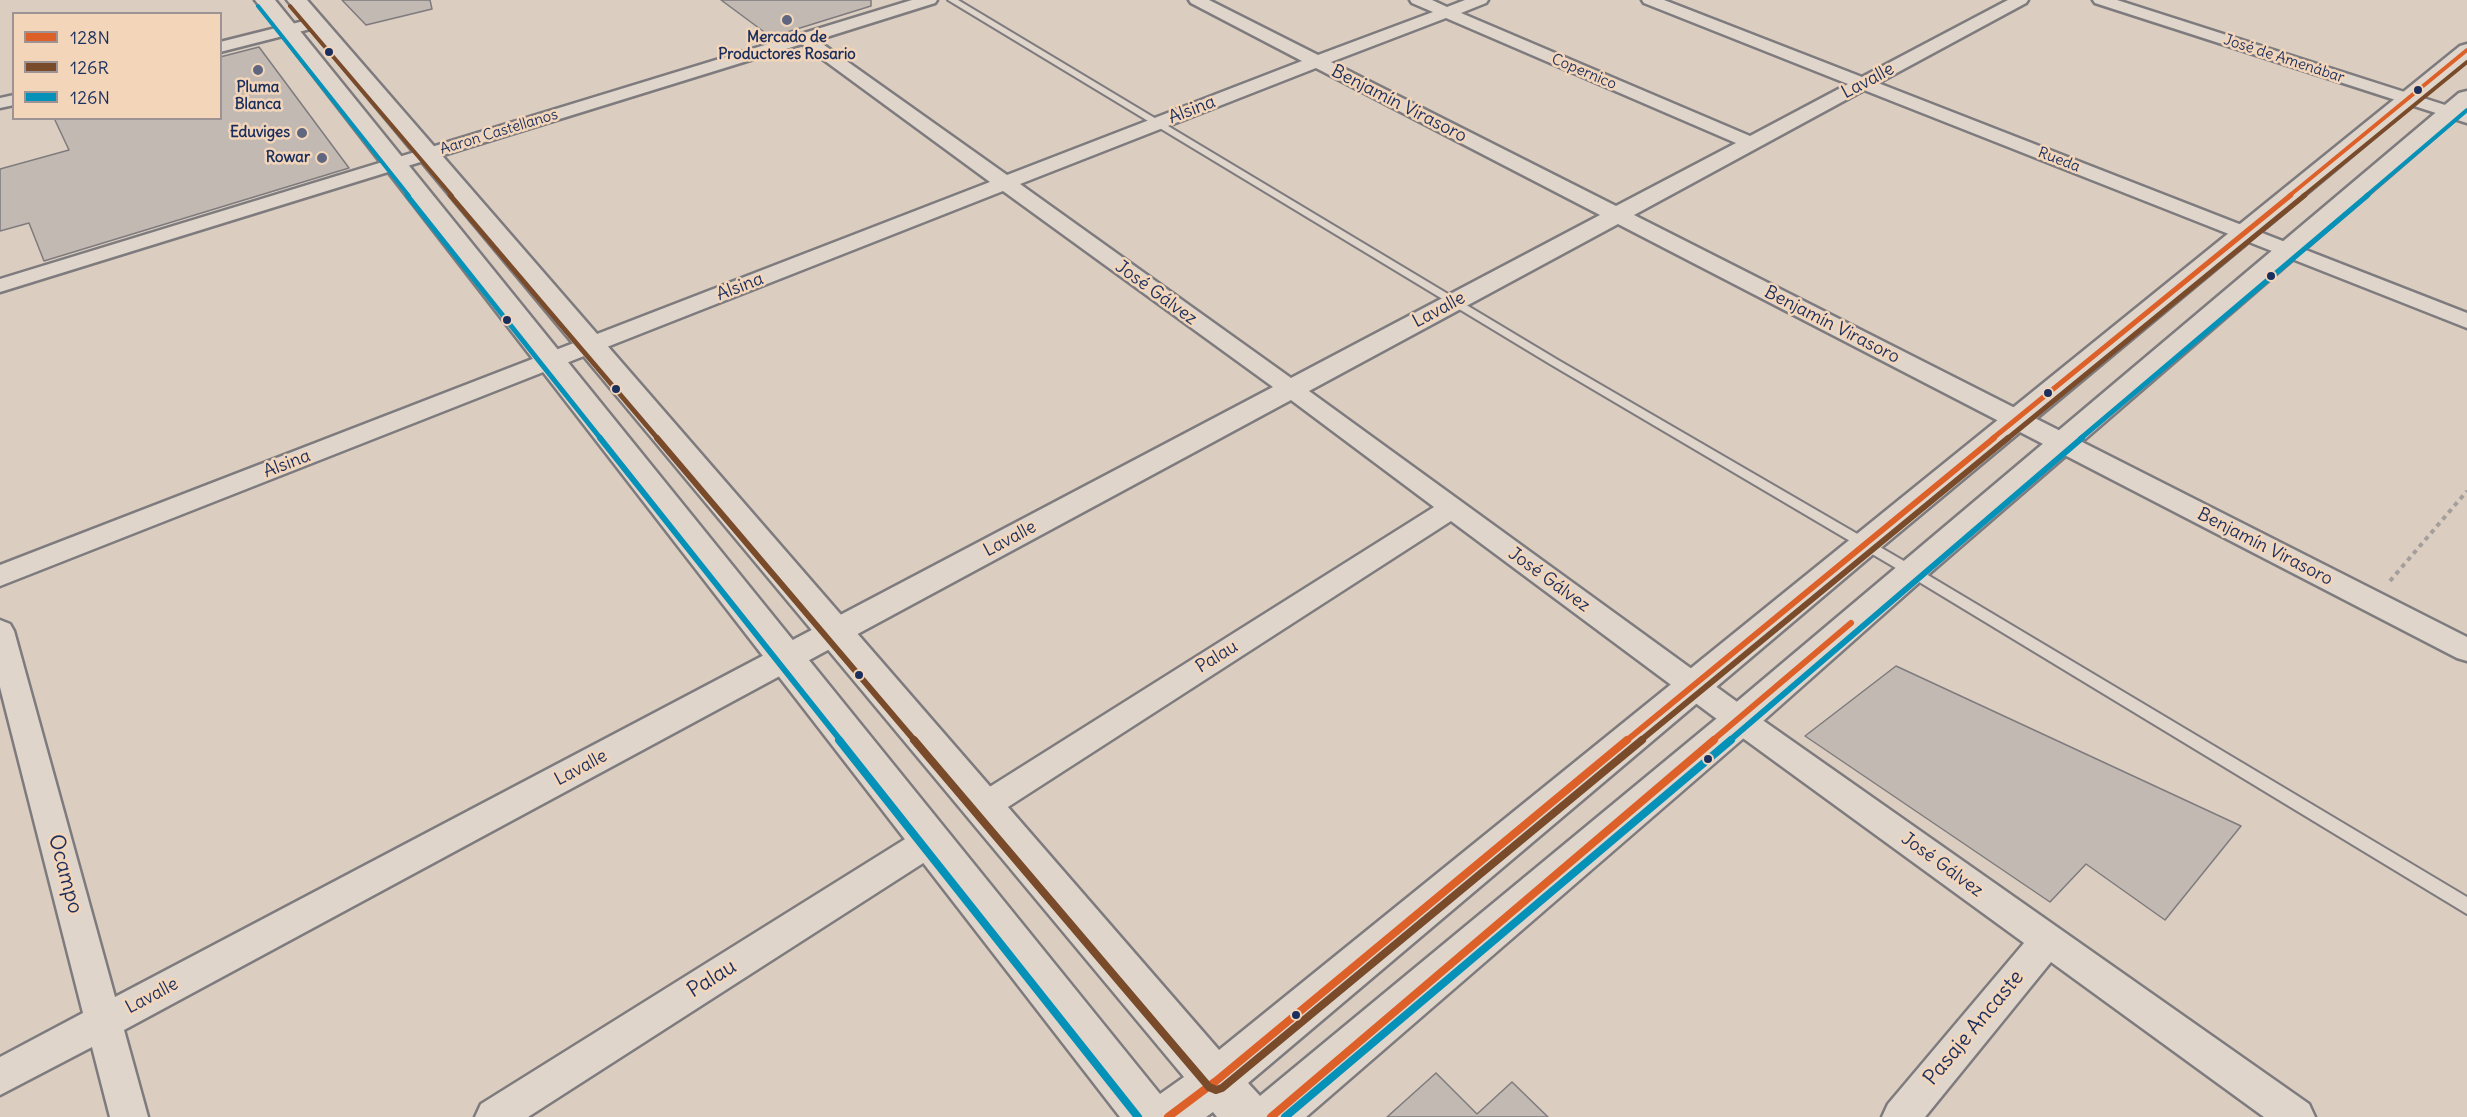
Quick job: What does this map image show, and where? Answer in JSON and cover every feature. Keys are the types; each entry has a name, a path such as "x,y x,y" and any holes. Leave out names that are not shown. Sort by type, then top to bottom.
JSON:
{"main road":[{"path":"265,0 1149,1117"},
{"path":"297,0 430,153 1246,1117"},
{"path":"1168,1117 1216,1081 1695,687 1865,543 2467,50"},
{"path":"1271,1117 1740,720 1911,571 2289,250 2461,110"}],"street":[{"name":"Aaron Castellanos","path":"0,286 929,0"},
{"name":"Benjamín Virasoro","path":"1197,0 2467,650"},
{"name":"Copernico","path":"1418,0 1751,143"},
{"name":"Alsina","path":"0,576 1480,0"},
{"name":"Rueda","path":"1650,0 2467,321"},
{"name":"Lavalle","path":"0,1077 2020,0"},
{"name":"José de Amenábar","path":"2101,0 2407,99 2461,110"},
{"path":"222,47 316,22"},
{"name":"José Gálvez","path":"804,38 1291,390 1740,720 2296,1117"},
{"name":"Palau","path":"983,807 1452,508"},
{"name":"Ocampo","path":"0,631 129,1117"},
{"name":"Palau","path":"495,1117 930,841"},
{"name":"Pasaje Ancaste","path":"1901,1117 2048,940"}],"lane":[{"path":"952,0 1455,302 1865,543 2467,906"}],"path":[{"path":"2372,602 2467,491"}],"building":[{"path":"342,0 430,0 432,9 366,25"},
{"name":"Mercado de Productores Rosario","path":"721,0 871,0 871,6 771,37"},
{"path":"259,47 349,168 44,261 29,223 0,231 0,169 69,150 55,120 222,120 222,56"},
{"path":"1896,666 2241,826 2165,920 2086,864 2050,902 1805,736"},
{"path":"1436,1073 1477,1114 1512,1082 1548,1117 1387,1117"}],"transit line":[{"name":"126N","path":"258,6 1138,1117"},
{"name":"126R","path":"290,6 1209,1087 1216,1090 1222,1088 1871,550 2467,62"},
{"name":"128N","path":"1168,1117 1216,1081 1865,543 2467,50"},
{"name":"126N","path":"1285,1117 1746,727 1917,578 2467,110"},
{"name":"128N","path":"1271,1117 1851,623"}],"place":[{"name":"Mercado de Productores Rosario","path":"787,20"},
{"name":"Pluma Blanca","path":"258,70"},
{"name":"Eduviges","path":"302,133"},
{"name":"Rowar","path":"322,158"}]}
